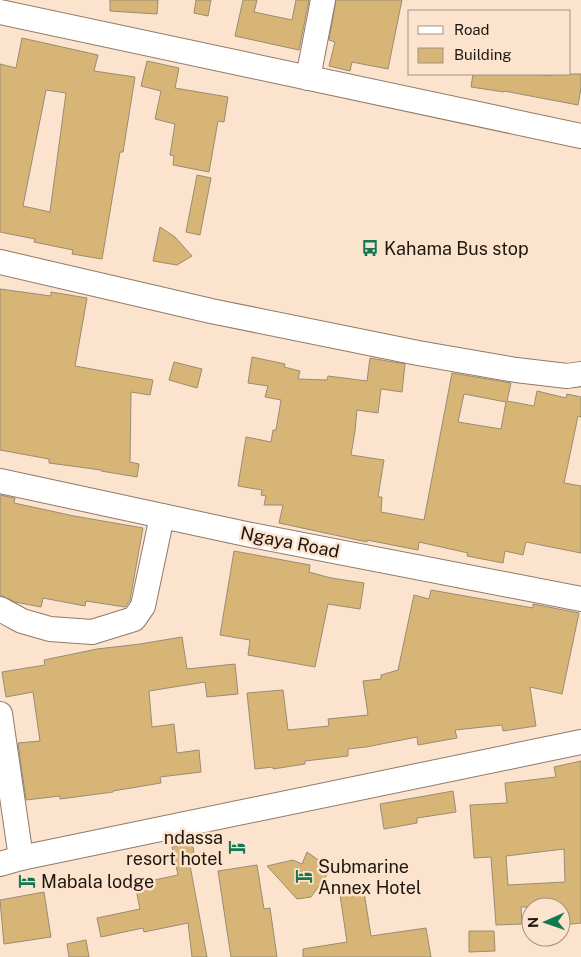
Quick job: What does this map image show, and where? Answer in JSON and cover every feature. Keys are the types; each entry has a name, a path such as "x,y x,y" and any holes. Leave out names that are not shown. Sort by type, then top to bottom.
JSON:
{"street":[{"path":"308,78 323,0"},
{"path":"0,12 581,136"},
{"path":"0,262 211,311 418,353 516,370 567,376 581,374"},
{"name":"Ngaya Road","path":"0,481 246,534 581,598"},
{"path":"0,608 22,621 50,629 92,632 134,619 143,606 162,516"},
{"path":"0,714 11,861 581,742"}],"building":[{"path":"110,0 158,0 157,14 110,11"},
{"path":"196,0 211,0 208,16 194,13"},
{"path":"243,0 257,0 254,12 292,20 296,0 309,0 299,50 235,36"},
{"path":"336,0 402,0 388,69 352,62 350,71 329,66 335,42 329,40"},
{"path":"22,38 98,55 94,71 135,77 123,152 120,152 102,259 72,254 73,250 34,242 35,239 0,232 0,64 16,68","holes":["46,90 66,93 50,212 23,206"]},
{"path":"147,61 179,68 175,88 228,97 224,122 218,121 209,172 173,165 174,156 170,155 175,124 155,119 161,91 141,86"},
{"path":"581,74 578,105 504,91 471,87 473,75 551,76"},
{"path":"197,175 211,178 200,235 186,232"},
{"path":"160,227 175,237 192,256 177,265 153,261"},
{"path":"0,289 51,296 51,292 87,298 75,366 153,380 150,395 131,392 130,462 139,464 137,477 49,463 49,459 0,450"},
{"path":"252,357 285,364 284,367 300,371 298,379 327,380 328,376 367,381 370,358 405,364 402,392 381,389 378,413 357,410 351,455 384,460 378,497 382,497 381,512 424,520 452,373 511,383 507,401 534,406 537,391 566,398 567,394 581,397 581,417 578,416 564,483 581,486 581,553 526,542 523,555 505,551 503,563 467,556 468,553 419,542 418,550 367,540 367,542 279,523 283,505 264,505 266,496 261,495 262,490 238,486 246,437 271,442 273,430 276,430 281,400 265,397 268,386 248,383","holes":["464,394 506,402 501,429 458,422"]},
{"path":"174,362 202,369 197,388 169,380"},
{"path":"0,495 15,498 14,503 143,528 130,600 125,607 86,601 85,606 43,598 41,607 15,602 0,595"},
{"path":"234,551 310,565 309,572 331,578 364,583 360,609 328,604 315,667 248,655 250,640 220,635"},
{"path":"431,590 533,608 533,604 579,613 562,694 530,687 536,726 503,731 502,725 455,730 457,738 418,745 417,737 348,749 348,756 305,761 305,764 273,769 273,767 255,769 247,693 283,690 288,730 329,726 328,719 368,715 363,681 381,679 381,675 398,670 414,595 429,599"},
{"path":"182,637 187,669 235,664 238,694 207,697 205,682 149,691 152,727 174,724 177,753 199,750 201,772 160,777 161,783 113,792 60,799 60,796 26,800 18,743 40,741 33,692 6,697 2,672 45,665 44,660 97,649"},
{"path":"581,761 581,923 571,924 571,897 521,897 521,924 496,925 491,857 474,858 470,805 507,803 505,783 556,777 554,767","holes":["564,849 565,882 508,885 506,856"]},
{"path":"453,791 456,812 417,818 417,823 384,829 380,804"},
{"path":"192,842 195,859 189,860 207,957 192,957 188,923 144,932 143,928 101,937 97,918 140,909 135,884 178,875 172,847"},
{"name":"Submarine Annex Hotel","path":"307,852 331,869 311,897 297,899 267,866 293,860 302,864"},
{"path":"257,865 264,909 270,908 277,957 231,957 218,871"},
{"path":"44,892 51,937 4,944 0,900"},
{"path":"364,892 371,936 426,928 431,957 303,957 303,949 347,942 340,895"},
{"path":"469,931 494,931 495,951 469,952"},
{"path":"86,940 89,957 69,957 67,944"}],"place":[{"name":"Kahama Bus stop","path":"370,248"},
{"name":"ndassa resort hotel","path":"237,847"},
{"name":"Submarine Annex Hotel","path":"304,876"},
{"name":"Mabala lodge","path":"27,881"}]}
